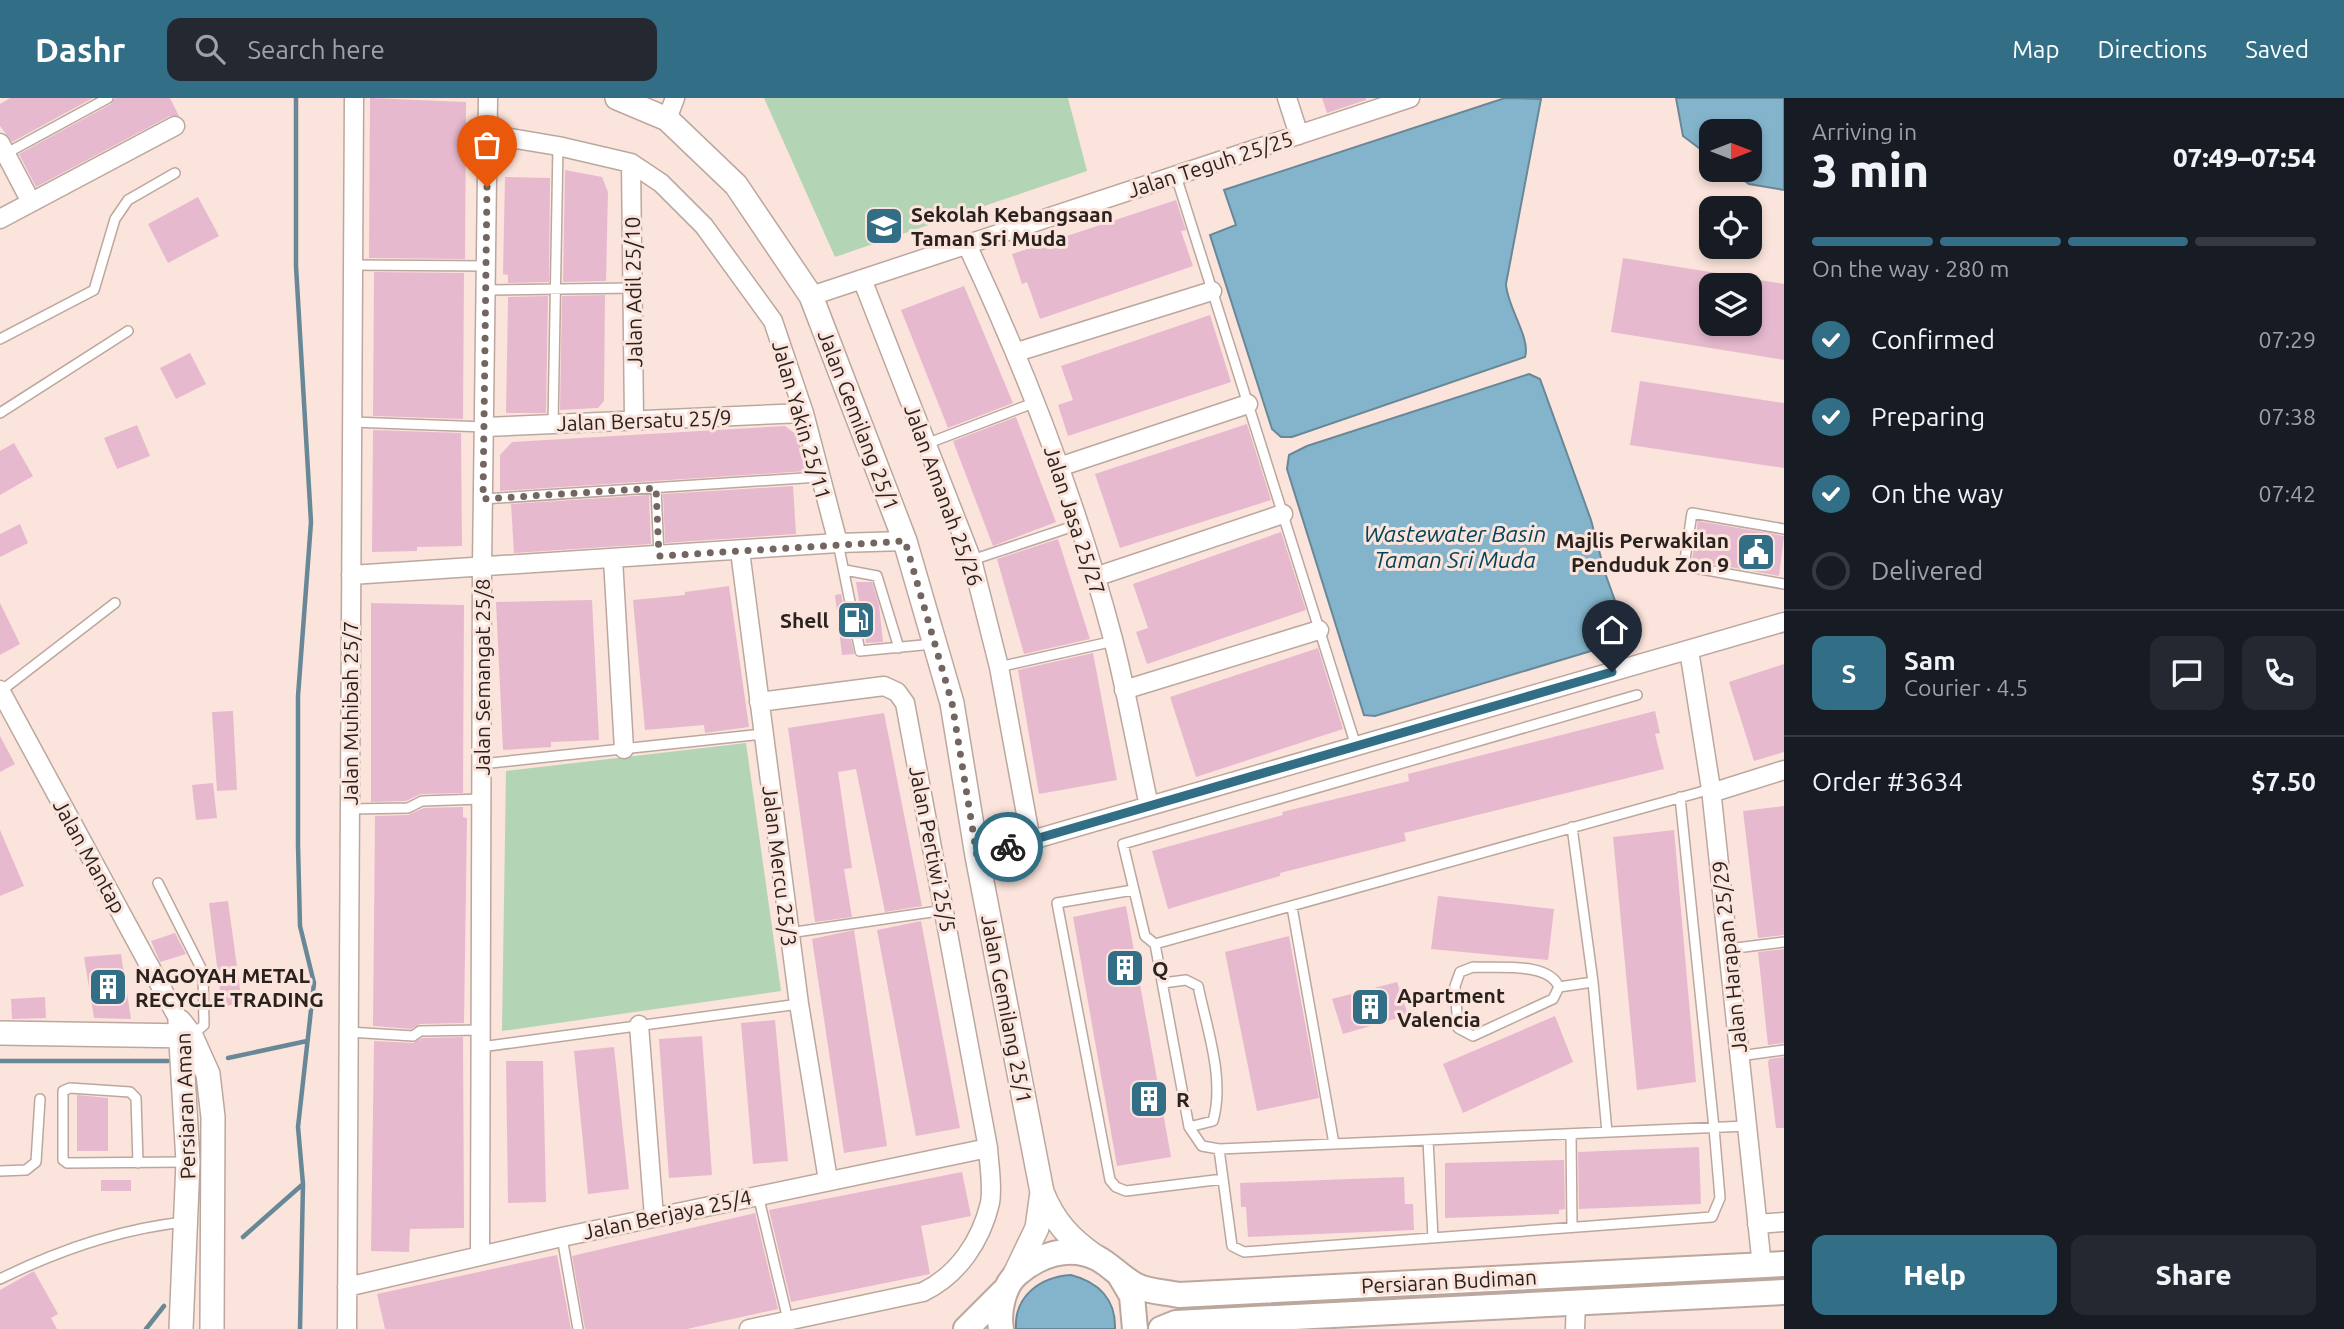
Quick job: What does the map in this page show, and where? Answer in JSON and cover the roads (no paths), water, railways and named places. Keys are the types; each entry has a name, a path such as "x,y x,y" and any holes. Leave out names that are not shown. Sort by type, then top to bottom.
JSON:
{"main road":[{"path":"966,1329 1011,1281 1038,1258 1067,1251 1096,1257"},
{"name":"Persiaran Budiman","path":"1096,1257 1138,1287 1179,1295 1773,1265"},
{"path":"1119,1273 1132,1296 1135,1329"},
{"path":"1001,1329 999,1317 1011,1281"},
{"name":"Persiaran Budiman","path":"1161,1329 1176,1323 1784,1292"}],"street":[{"name":"Jalan Muhibah 25/7","path":"347,1329 354,98"},
{"name":"Jalan Semangat 25/8","path":"480,1255 482,567 488,98"},
{"name":"Jalan Gemilang 25/1","path":"617,98 671,108 737,185 811,296 905,541 952,703 977,856 1042,1192 1051,1215 1071,1240 1096,1257"},
{"path":"1287,98 1299,135"},
{"name":"Jalan Teguh 25/25","path":"811,296 1410,98"},
{"path":"0,219 175,126"},
{"name":"Jalan Yakin 25/11","path":"487,134 558,146 631,163 661,183 704,226 773,321 804,413 838,543"},
{"path":"2,151 31,202"},
{"name":"Jalan Adil 25/10","path":"631,163 634,420"},
{"name":"Jalan Jasa 25/27","path":"967,245 1017,352 1080,524 1114,641 1149,806"},
{"name":"Jalan Amanah 25/26","path":"862,279 972,560 999,667 1031,841"},
{"path":"1017,352 1212,291"},
{"path":"1059,467 1248,404"},
{"name":"Jalan Bersatu 25/9","path":"485,427 804,413"},
{"path":"1095,577 1283,513"},
{"path":"351,575 838,543 905,541"},
{"name":"Jalan Mercu 25/3","path":"740,551 789,933 828,1180"},
{"path":"613,559 624,749"},
{"path":"977,856 1784,622"},
{"path":"1124,690 1319,629"},
{"name":"Jalan Harapan 25/29","path":"1689,650 1711,791 1757,1224 1773,1265"},
{"name":"Jalan Pertiwi 25/5","path":"749,1329 923,1292 944,1282 973,1247 990,1201 988,1147 905,703 897,692 884,686 759,702"},
{"name":"Jalan Mantap","path":"0,691 184,1032"},
{"path":"1711,791 1784,770"},
{"path":"639,1026 654,1217"},
{"path":"0,1033 184,1032"},
{"name":"Persiaran Aman","path":"181,1329 188,1162 184,1032"},
{"name":"Persiaran Aman","path":"184,1032 208,1074 213,1117 212,1329"},
{"name":"Jalan Berjaya 25/4","path":"347,1287 562,1237 988,1147"},
{"name":"Jalan Gemilang 25/1","path":"1011,1281 1037,1228 1042,1192"},
{"path":"1757,1224 1784,1222"},
{"path":"1575,1329 1576,1301"}],"lane":[{"path":"2,151 108,98"},
{"path":"553,424 558,146"},
{"path":"0,339 94,290 115,219 128,200 175,173"},
{"path":"1176,176 1356,746"},
{"path":"353,265 486,266"},
{"path":"486,290 632,288"},
{"path":"0,413 128,331"},
{"path":"926,444 1036,402"},
{"path":"352,422 485,427"},
{"path":"483,499 819,477"},
{"path":"656,488 659,556"},
{"path":"1784,528 1692,513 1684,566 1784,583"},
{"path":"972,560 1080,524"},
{"path":"838,543 860,651 935,644"},
{"path":"845,570 877,576 899,648"},
{"path":"0,691 115,603"},
{"path":"999,667 1114,641"},
{"path":"1637,695 1123,844 1145,936 1154,944 1189,1127 1202,1146 1219,1149 1747,1126"},
{"path":"481,764 763,734"},
{"path":"1154,944 1680,797 1711,791"},
{"path":"1219,1149 1232,1246 1244,1252 1712,1217 1720,1198 1680,797"},
{"path":"350,809 408,808 422,801 481,799"},
{"path":"1572,827 1593,982 1607,1132"},
{"path":"158,883 203,972 204,1025 184,1032"},
{"path":"1133,890 1058,903 1110,1180 1116,1188 1126,1191 1223,1179"},
{"path":"1292,907 1335,1144"},
{"path":"789,933 945,909"},
{"path":"1728,949 1784,942"},
{"path":"1473,967 1543,971 1555,978 1559,987 1553,999 1474,1036 1458,1028 1455,986 1460,972 1473,967"},
{"path":"1163,983 1186,980 1198,986 1212,1052 1219,1100 1213,1121 1189,1127"},
{"path":"1559,987 1593,982"},
{"path":"349,1032 413,1036 419,1031 481,1039 639,1026 799,1004"},
{"path":"1739,1056 1784,1050"},
{"path":"138,1163 136,1098 130,1092 70,1088 63,1091 63,1160 67,1163 138,1163 188,1162"},
{"path":"0,1171 26,1170 36,1162 40,1099"},
{"path":"1570,1134 1572,1226"},
{"path":"1428,1140 1433,1238"},
{"path":"758,1195 788,1320"},
{"path":"0,1279 47,1256 113,1234 187,1222"},
{"path":"562,1237 578,1329"}],"water":[{"path":"1505,98 1541,99 1506,284 1525,341 1525,357 1292,437 1281,437 1272,429 1210,235 1236,225 1224,190"},
{"path":"1676,98 1784,98 1784,190 1746,182 1762,182 1762,119 1699,119 1699,148 1683,136"},
{"name":"Wastewater Basin Taman Sri Muda","path":"1529,374 1540,379 1591,520 1605,573 1627,634 1614,644 1375,716 1364,715 1287,469 1289,455 1307,446"},
{"path":"1071,1275 1089,1282 1103,1293 1115,1318 1115,1329 1016,1329 1019,1307 1031,1290 1049,1280"}],"waterway":[{"path":"296,98 296,266 311,522 298,696 298,845 300,926 314,983 298,1127 303,1184 300,1329"},
{"path":"228,1058 307,1041"},
{"path":"0,1061 168,1061"},
{"path":"243,1237 303,1184"},
{"path":"146,1329 164,1306"}],"place":[{"name":"Sekolah Kebangsaan Taman Sri Muda","path":"884,226"},
{"name":"Majlis Perwakilan Penduduk Zon 9","path":"1756,552"},
{"name":"Shell","path":"856,620"},
{"name":"Q","path":"1125,968"},
{"name":"NAGOYAH METAL RECYCLE TRADING","path":"108,987"},
{"name":"Apartment Valencia","path":"1370,1007"},
{"name":"R","path":"1149,1099"}]}
